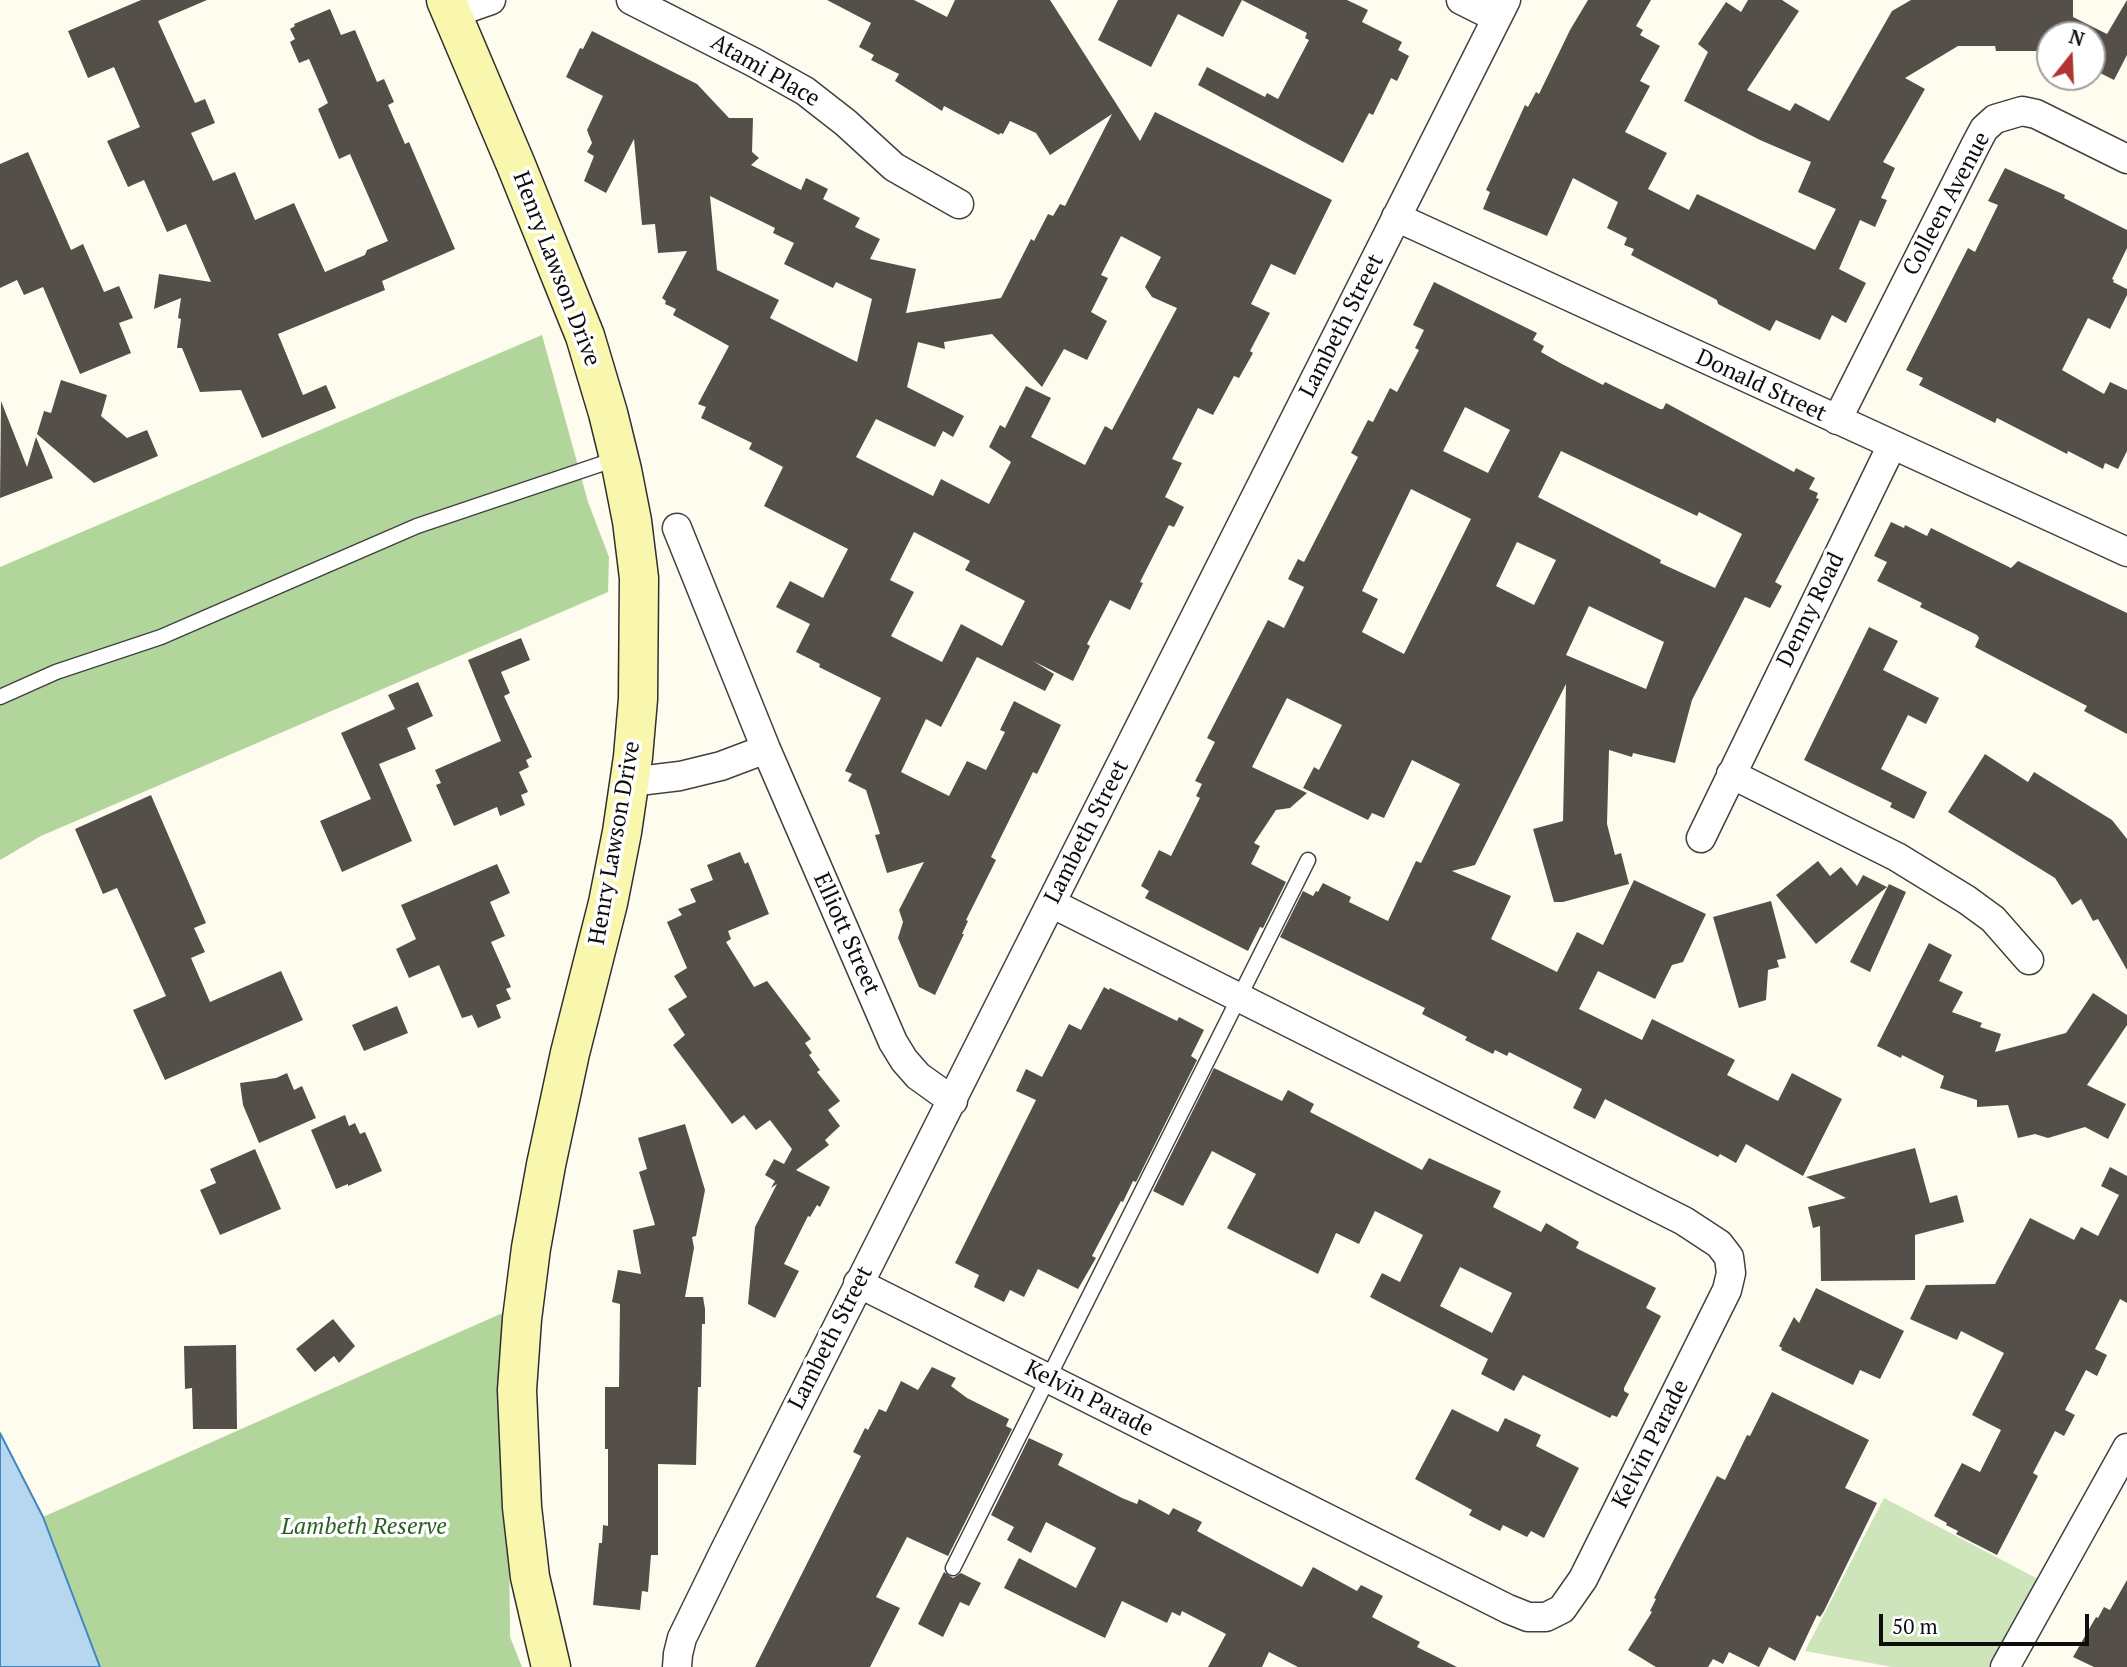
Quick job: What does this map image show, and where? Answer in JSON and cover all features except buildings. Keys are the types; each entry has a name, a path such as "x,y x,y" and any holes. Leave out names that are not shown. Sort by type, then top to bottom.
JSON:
{"main road":[{"name":"Henry Lawson Drive","path":"448,7 593,359 619,458 636,548 640,608 638,699 630,782 608,904 570,1052 546,1165 522,1319 517,1390 521,1495 530,1577 551,1667"}],"street":[{"path":"448,7 491,0"},
{"name":"Atami Place","path":"631,0 805,91 846,123 894,167 959,204"},
{"path":"1461,0 1501,9"},
{"name":"Lambeth Street","path":"677,1667 680,1646 690,1620 1501,9"},
{"name":"Colleen Avenue","path":"1837,420 1976,144 1984,129 1995,119 2022,111 2036,114 2127,159"},
{"name":"Donald Street","path":"1396,218 2127,552"},
{"name":"Denny Road","path":"1701,838 1892,445"},
{"name":"Elliott Street","path":"677,528 766,749 893,1042 918,1076 953,1101"},
{"path":"630,782 680,776 721,766 766,749"},
{"path":"1731,774 1897,858 1967,900 1993,919 2029,960"},
{"name":"Kelvin Parade","path":"858,1283 1528,1617 1546,1617 1562,1609 1574,1595 1589,1567 1719,1308 1731,1273 1729,1257 1719,1244 1684,1221 1051,903"},
{"path":"2005,1667 2127,1448"}],"lane":[{"path":"0,697 56,672 161,637 417,526 619,458"},
{"path":"953,1567 1308,860"}],"green space":[{"path":"542,335 588,502 609,557 608,592 41,836 0,860 0,567"},
{"name":"Lambeth Reserve","path":"507,1311 510,1637 522,1667 78,1667 38,1531 43,1517"},
{"path":"1884,1498 2038,1579 1989,1667 1892,1667 1805,1651"}],"water":[{"path":"0,1433 43,1517 100,1667 0,1667"}]}
